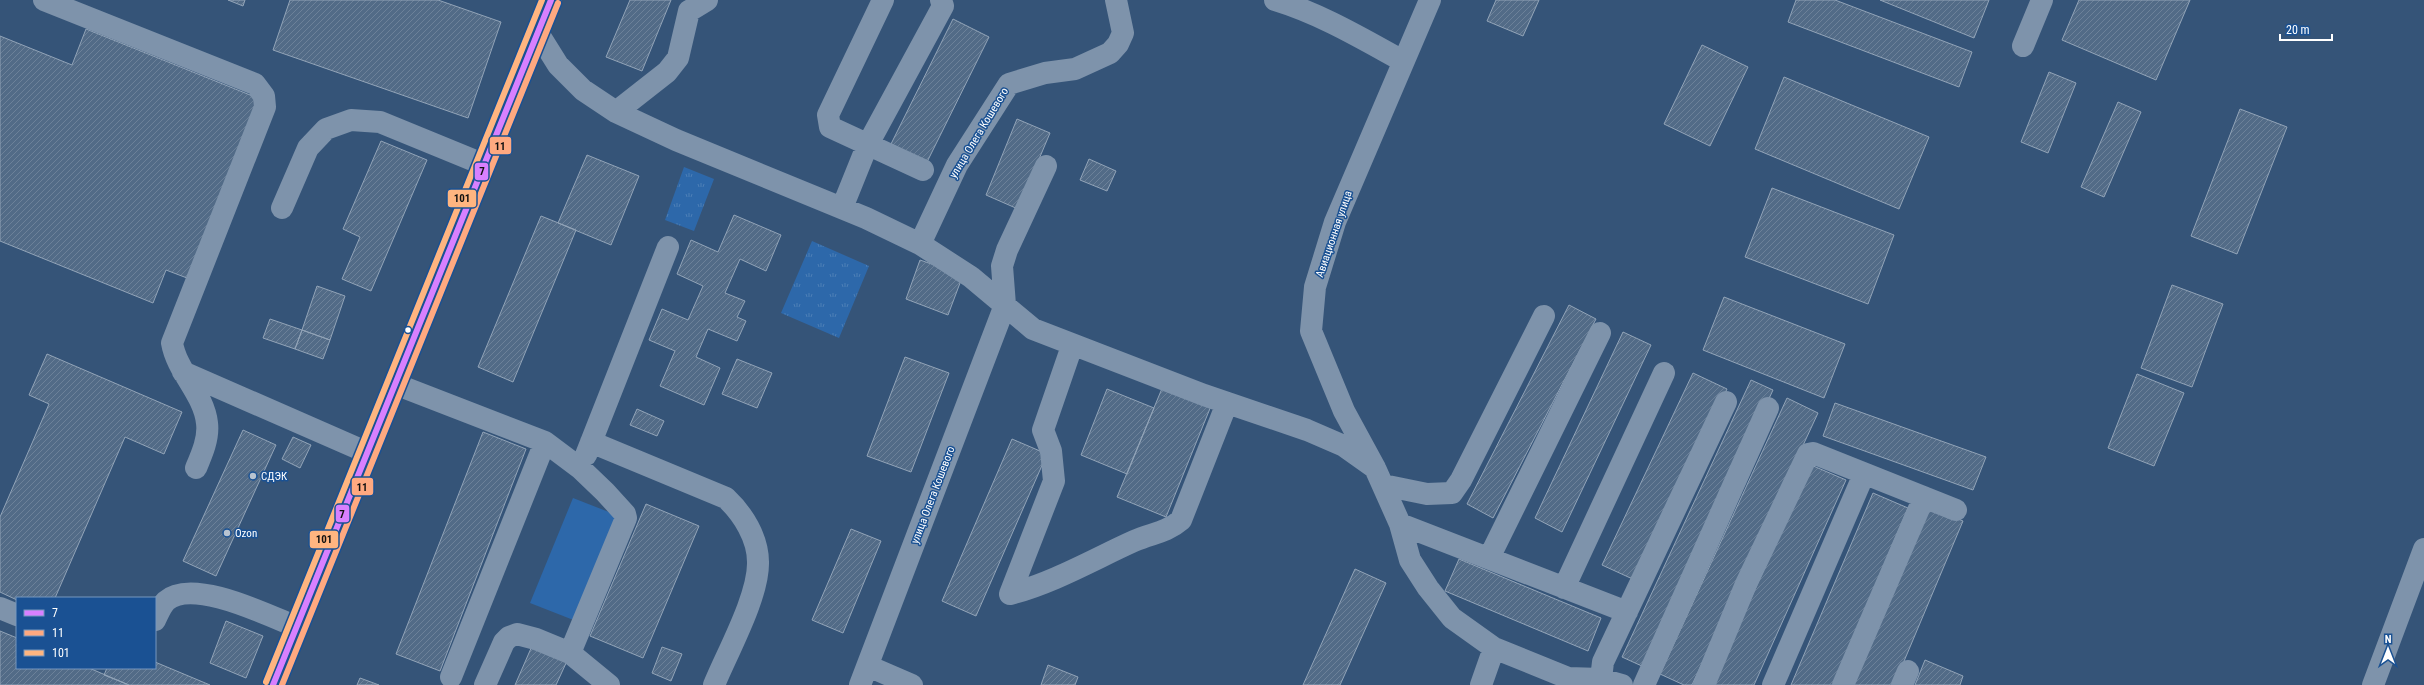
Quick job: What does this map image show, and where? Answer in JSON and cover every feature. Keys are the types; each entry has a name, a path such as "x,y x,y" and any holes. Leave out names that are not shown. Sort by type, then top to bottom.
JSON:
{"main road":[{"path":"274,685 366,452 485,165 551,0"}],"street":[{"path":"44,0 255,84 264,96 265,107 172,343 174,352 199,401 207,422 205,446 196,468"},
{"path":"616,112 667,72 678,58 689,11 706,0"},
{"path":"883,0 828,115 830,127 867,146 923,170"},
{"path":"842,208 867,146 943,6 941,0"},
{"name":"улица Олега Кошевого","path":"920,244 957,164 1009,84 1045,72 1075,69 1110,53 1118,44 1123,33 1116,0"},
{"path":"1274,0 1301,8 1334,23 1403,61"},
{"name":"Авиационная улица","path":"1430,0 1335,222 1315,287 1311,331 1344,411 1379,477 1400,524 1410,560 1428,588 1452,618 1494,648 1570,682"},
{"path":"2024,46 2042,0"},
{"path":"538,33 558,65 583,90 616,112 676,140 842,208 920,244 971,277 1033,329 1072,346 1227,403 1307,430 1344,446 1379,477 1427,494 1452,493 1461,480 1544,316"},
{"path":"282,208 308,148 326,129 351,120 380,122 485,165"},
{"path":"1005,305 1002,266 1007,250 1046,166"},
{"path":"581,469 668,248"},
{"name":"улица Олега Кошевого","path":"864,675 1005,305"},
{"path":"1489,558 1600,333"},
{"path":"1072,346 1043,430 1052,451 1054,481 1010,594 1032,588 1142,538 1170,530 1181,520 1227,403"},
{"path":"183,372 366,452"},
{"path":"1564,588 1664,373"},
{"path":"395,384 544,442 581,469 606,492 626,518 570,653"},
{"path":"1601,679 1603,662 1726,402"},
{"path":"1644,685 1768,408"},
{"path":"451,677 544,442"},
{"path":"591,442 708,489 726,498 737,509 751,532 758,562 753,592 714,685"},
{"path":"1704,685 1746,584 1806,455 1813,454 1956,510"},
{"path":"1773,685 1864,474"},
{"path":"1843,685 1924,497"},
{"path":"1400,524 1627,612"},
{"path":"2373,685 2424,549"},
{"path":"156,618 166,600 176,596 200,594 228,600 297,627"},
{"path":"0,608 16,615"},
{"path":"485,685 504,642 513,635 526,635 570,653 609,685"},
{"path":"1481,685 1494,648"},
{"path":"864,675 912,685"},
{"path":"1570,682 1601,679 1622,685"}],"green space":[{"path":"684,167 714,179 694,231 665,220"},
{"path":"812,241 869,266 839,338 781,313"},
{"path":"573,498 619,516 576,621 530,603"}],"building":[{"path":"228,0 245,0 243,6"},
{"path":"290,0 438,0 501,22 468,118 273,50"},
{"path":"630,0 671,0 642,71 606,57"},
{"path":"1496,0 1539,0 1523,36 1487,21"},
{"path":"1796,0 1835,0 1972,52 1959,87 1788,22"},
{"path":"1880,0 1989,0 1974,38"},
{"path":"2079,0 2190,0 2156,80 2062,40"},
{"path":"953,19 989,37 927,162 891,144"},
{"path":"86,29 260,99 187,278 166,270 153,303 0,241 0,36 72,65"},
{"path":"1702,45 1748,67 1710,146 1664,124"},
{"path":"2049,72 2076,83 2048,153 2021,142"},
{"path":"1784,77 1929,137 1899,209 1755,149"},
{"path":"2118,102 2141,112 2104,197 2081,187"},
{"path":"2240,109 2287,127 2237,254 2191,236"},
{"path":"1017,119 1050,133 1018,209 986,195"},
{"path":"381,141 427,160 371,291 342,279 360,237 343,229"},
{"path":"587,155 639,176 611,245 558,223"},
{"path":"1089,159 1116,171 1107,191 1080,180"},
{"path":"1772,188 1894,235 1868,304 1745,257"},
{"path":"734,215 781,235 766,271 740,259 725,293 745,301 737,317 746,321 737,341 708,329 696,357 720,368 704,405 660,386 675,351 649,340 662,309 688,320 703,286 677,274 691,240 718,252"},
{"path":"541,216 576,230 513,382 478,367"},
{"path":"920,260 963,275 948,315 906,299"},
{"path":"2172,285 2223,304 2192,387 2141,368"},
{"path":"317,286 345,296 330,340 302,330"},
{"path":"1724,297 1845,344 1824,398 1703,350"},
{"path":"1569,305 1596,319 1493,518 1467,504"},
{"path":"270,319 302,330 295,349 263,338"},
{"path":"302,330 330,340 323,359 295,349"},
{"path":"1623,332 1651,345 1562,532 1535,518"},
{"path":"47,354 182,412 164,454 125,437 55,597 16,597 16,600 0,592 0,517 49,404 29,395"},
{"path":"905,357 949,373 911,472 867,456"},
{"path":"737,359 772,373 757,408 722,394"},
{"path":"1693,373 1727,389 1637,581 1602,565"},
{"path":"2137,374 2184,393 2154,466 2108,448"},
{"path":"1751,380 1773,390 1644,667 1622,657"},
{"path":"1163,386 1211,406 1166,517 1117,497"},
{"path":"1107,389 1154,408 1127,474 1081,455"},
{"path":"1787,398 1818,413 1692,685 1684,685 1660,674"},
{"path":"1835,403 1986,457 1973,490 1823,436"},
{"path":"637,409 664,421 657,436 630,425"},
{"path":"243,430 276,445 216,576 183,561"},
{"path":"483,432 526,449 440,671 396,654"},
{"path":"293,437 311,445 300,468 282,459"},
{"path":"1012,439 1047,454 976,616 942,601"},
{"path":"1811,465 1846,480 1754,685 1712,685"},
{"path":"1873,493 1908,508 1833,685 1791,685"},
{"path":"646,504 699,526 643,658 590,636"},
{"path":"1927,506 1963,521 1894,685 1852,685"},
{"path":"851,529 881,541 843,633 812,620"},
{"path":"1459,559 1601,618 1588,651 1445,591"},
{"path":"1355,569 1386,583 1340,685 1303,685"},
{"path":"226,621 263,636 246,678 210,663"},
{"path":"0,631 16,638 16,669 91,669 129,685 0,685"},
{"path":"532,646 567,661 556,685 515,685"},
{"path":"662,647 682,654 671,681 652,673"},
{"path":"1925,660 1963,676 1960,685 1915,685"},
{"path":"156,662 210,685 129,685 104,675 107,669 156,669"},
{"path":"1048,665 1078,677 1075,685 1041,685"},
{"path":"360,678 379,685 357,685"}],"transit line":[{"name":"101","path":"266,682 542,0"},
{"name":"7","path":"273,685 551,0"},
{"name":"11","path":"282,685 558,3"}],"place":[{"name":"СДЭК","path":"253,476"},
{"name":"Ozon","path":"227,533"}]}
